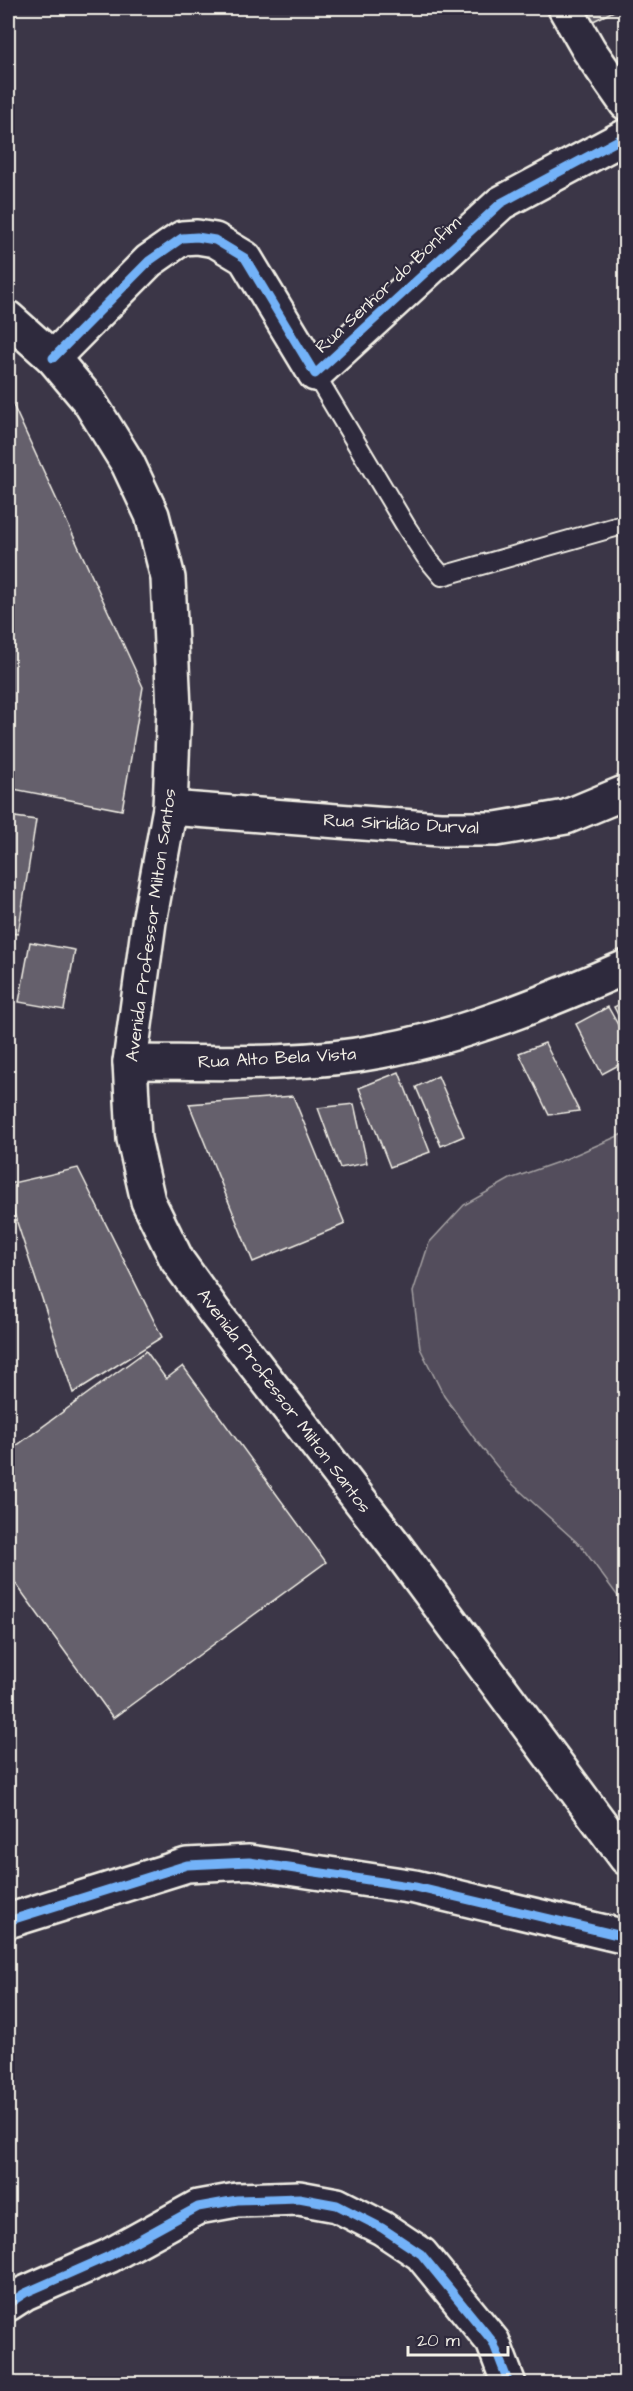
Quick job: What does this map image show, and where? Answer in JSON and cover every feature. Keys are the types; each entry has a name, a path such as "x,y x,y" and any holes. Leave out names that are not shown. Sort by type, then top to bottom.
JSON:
{"street":[{"path":"565,8 589,50 626,103"},
{"name":"Rua Senhor do Bonfim","path":"53,358 149,261 182,238 197,237 215,240 245,258 315,374 501,203 626,136"},
{"name":"Avenida Professor Milton Santos","path":"8,318 53,358 89,401 128,464 152,515 168,578 174,709 171,808 149,921 130,1062 134,1139 148,1201 177,1260 222,1322 393,1543 626,1858"},
{"name":"Rua Siridião Durval","path":"171,808 440,829 496,828 566,817 626,792"},
{"name":"Rua Alto Bela Vista","path":"130,1062 309,1060 379,1052 467,1031 551,1000 626,967"},
{"path":"8,1921 187,1865 249,1862 415,1887 626,1937"},
{"path":"8,2304 25,2293 109,2256 198,2206 237,2200 299,2198 338,2205 382,2228 421,2254 493,2342 509,2384"}],"lane":[{"path":"315,374 407,528 442,576 626,524"}],"shaded area":[{"path":"625,1133 625,1606 581,1546 508,1480 444,1396 420,1348 413,1292 429,1243 464,1205 510,1179 561,1161"}],"building":[{"path":"571,8 620,8 581,27"},
{"path":"8,394 143,687 122,810 8,788"},
{"path":"8,816 36,820 18,934 8,933"},
{"path":"30,942 75,950 64,1010 19,1002"},
{"path":"626,1001 626,1030 614,1007"},
{"path":"608,1007 626,1039 626,1061 602,1074 576,1024"},
{"path":"545,1043 579,1111 549,1115 519,1053"},
{"path":"399,1072 430,1152 390,1167 359,1088"},
{"path":"438,1076 464,1136 441,1146 416,1087"},
{"path":"293,1096 345,1224 253,1262 189,1104"},
{"path":"354,1104 367,1163 340,1168 318,1108"},
{"path":"78,1168 162,1337 73,1393 8,1195 8,1184"},
{"path":"146,1351 166,1379 183,1366 326,1562 113,1718 8,1573 8,1452"}],"cycle path":[{"path":"53,358 149,261 182,238 197,237 215,240 245,258 315,374 501,203 626,136"},
{"path":"8,1921 187,1865 249,1862 415,1887 626,1937"},
{"path":"8,2304 25,2293 109,2256 198,2207 237,2200 299,2198 337,2205 382,2228 421,2254 493,2342 509,2384"}]}
